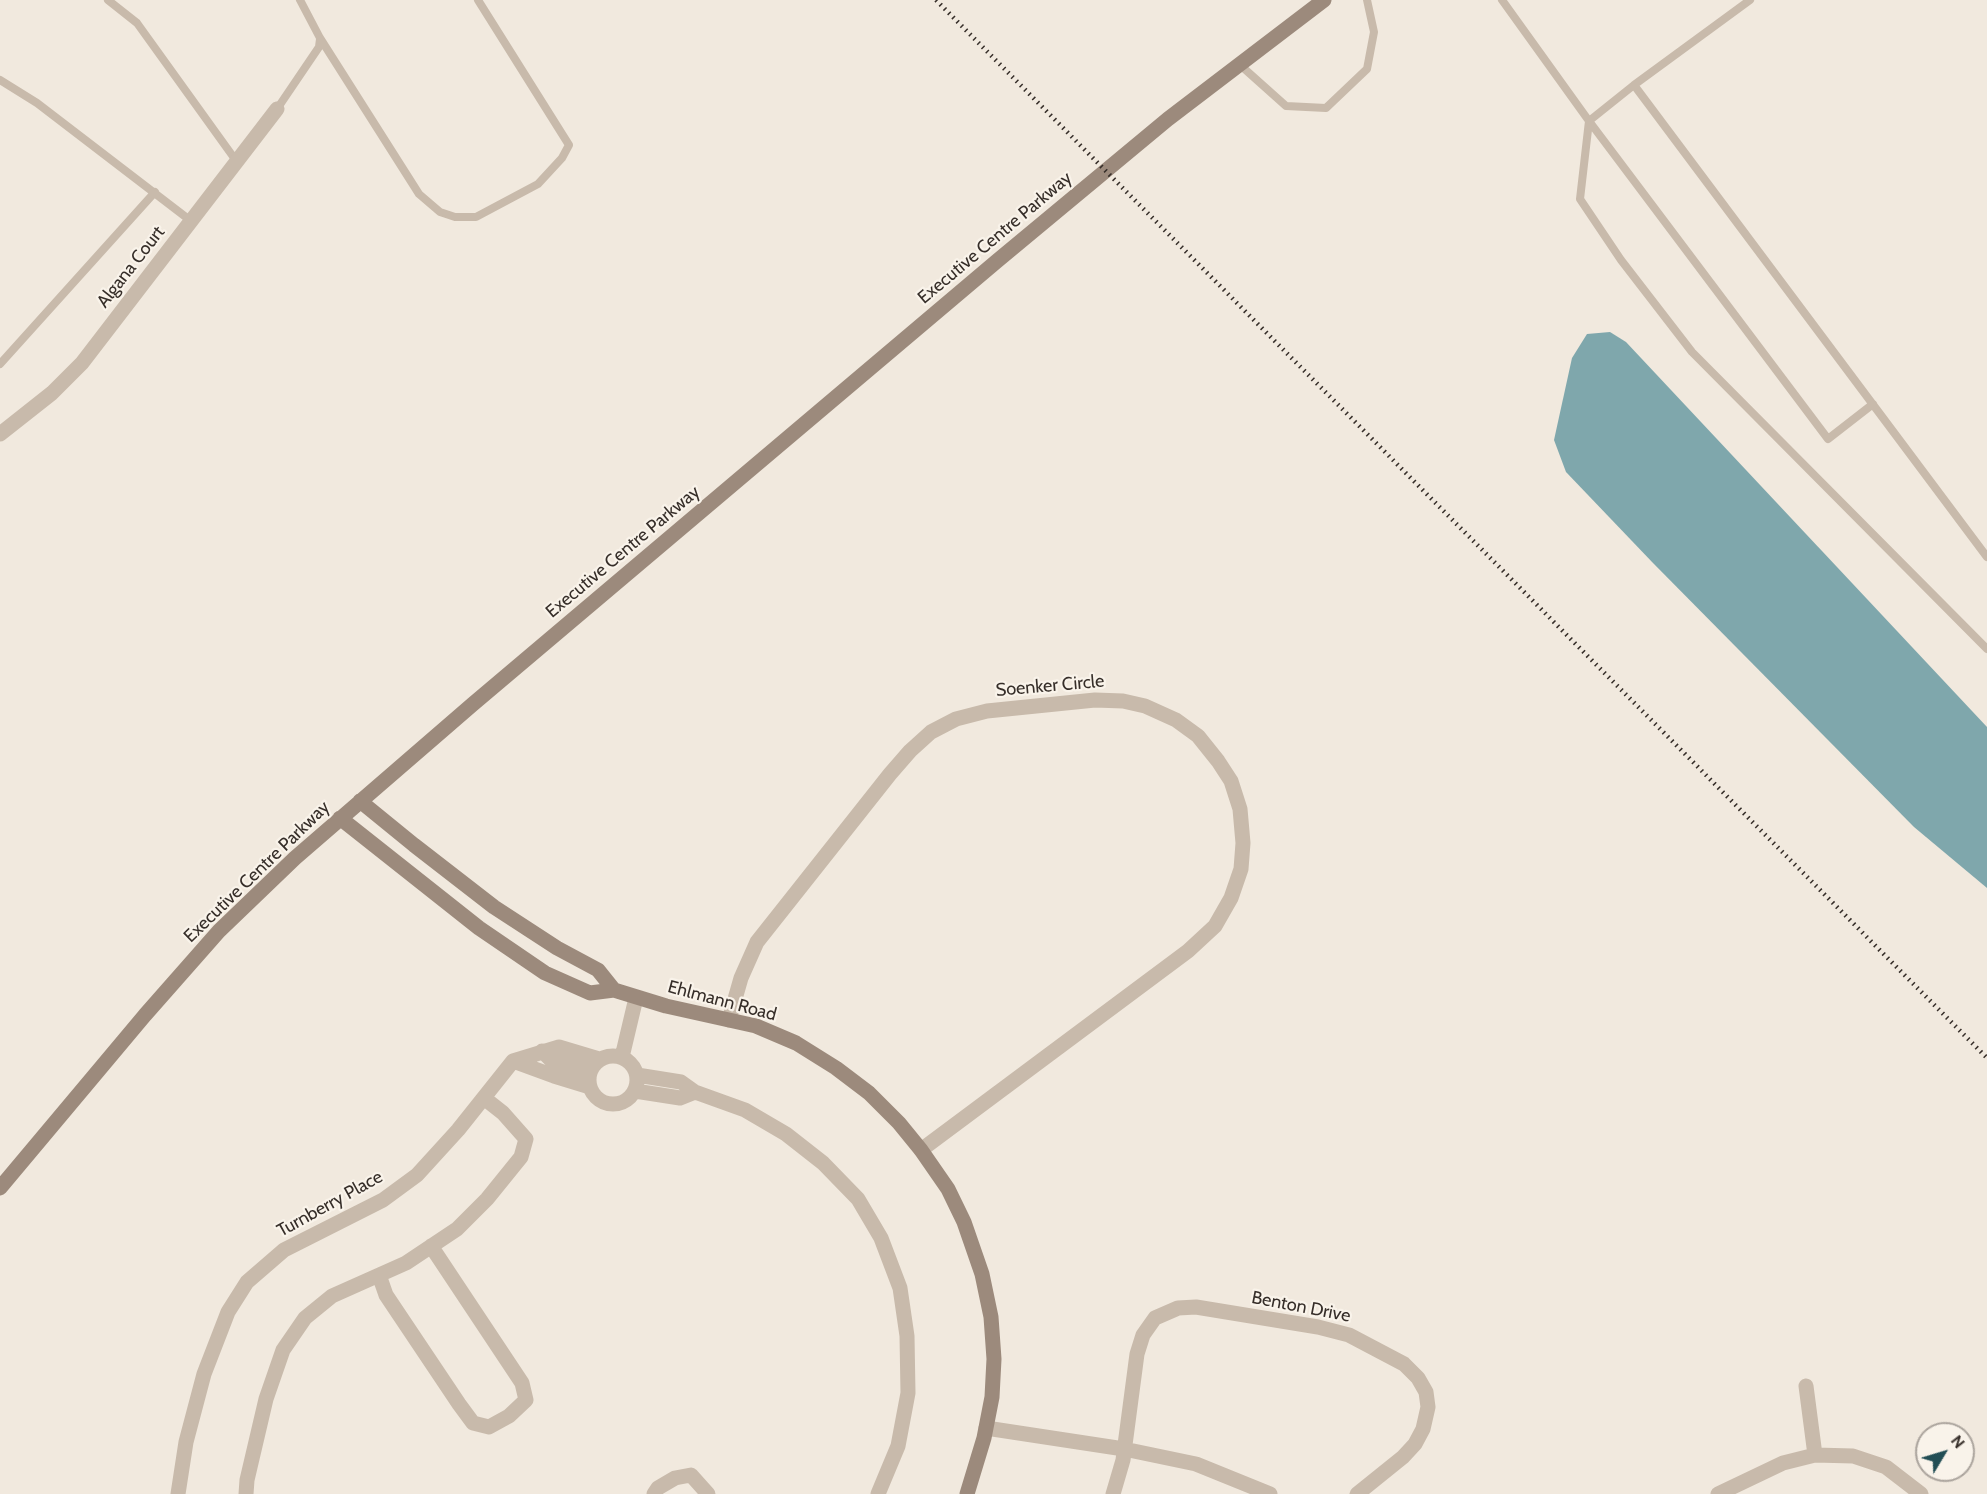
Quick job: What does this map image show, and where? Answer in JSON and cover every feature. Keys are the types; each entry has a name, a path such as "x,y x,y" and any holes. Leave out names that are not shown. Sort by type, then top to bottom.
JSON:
{"street":[{"name":"Executive Centre Parkway","path":"0,1188 145,1015 219,931 295,858 997,261 1168,119 1324,0"},
{"name":"Algana Court","path":"0,434 52,393 82,363 277,109"},
{"name":"Soenker Circle","path":"729,1020 741,978 757,942 890,774 931,732 956,719 987,711 1095,700 1123,701 1145,706 1176,720 1198,736 1218,761 1231,781 1240,809 1243,843 1241,869 1231,898 1215,926 1188,951 921,1150"},
{"name":"Ehlmann Road","path":"360,801 494,907 557,948 598,970 614,990"},
{"name":"Ehlmann Road","path":"340,818 478,928 545,973 590,993 614,990 636,998 756,1026 796,1042 869,1093 899,1123 948,1189 964,1222 982,1274 991,1317 994,1359 992,1397 976,1469 966,1494"},
{"path":"622,1057 636,998"},
{"path":"513,1060 542,1051 559,1047 600,1059 614,1055 622,1057 634,1067 637,1075 635,1091 623,1102 615,1104 600,1100 590,1080 550,1059 542,1051"},
{"path":"590,1080 600,1059"},
{"path":"513,1060 554,1076 590,1080"},
{"name":"Turnberry Place","path":"178,1494 186,1442 204,1374 228,1312 247,1282 284,1250 383,1200 417,1175 484,1098 513,1060"},
{"path":"637,1075 681,1082 695,1092 745,1110 786,1134 823,1163 858,1199 881,1238 900,1288 907,1336 908,1393 898,1446 878,1494"},
{"path":"635,1091 680,1098 695,1092"},
{"path":"246,1494 247,1480 267,1399 283,1350 306,1318 332,1296 406,1263 457,1229 480,1206 521,1157 526,1139 503,1113 484,1098"},
{"path":"379,1275 386,1295 473,1423 489,1427 509,1416 526,1400 522,1383 431,1246"},
{"name":"Benton Drive","path":"1113,1494 1118,1482 1137,1354 1143,1335 1155,1318 1178,1308 1196,1307 1318,1327 1349,1335 1404,1364 1418,1378 1426,1392 1428,1407 1415,1444 1403,1457 1357,1494"},
{"path":"1806,1386 1815,1455"},
{"path":"986,1428 1124,1449 1196,1464 1270,1494"},
{"path":"1718,1494 1783,1463 1815,1455 1853,1456 1886,1467 1921,1494"},
{"path":"654,1494 658,1488 675,1478 691,1475 708,1494"}],"lane":[{"path":"108,0 137,22 237,162"},
{"path":"300,0 320,38 419,194 440,212 454,217 476,217 538,183 562,158 569,145 478,0"},
{"path":"1239,64 1286,106 1326,108 1367,69 1374,32 1367,0"},
{"path":"1502,0 1589,122 1828,439 1873,404"},
{"path":"1750,0 1589,122 1580,199 1621,260 1692,352 1987,649"},
{"path":"277,109 319,47 320,38"},
{"path":"0,81 37,103 191,221"},
{"path":"1635,85 1987,557"},
{"path":"0,364 155,192"}],"water":[{"path":"1610,332 1626,342 1987,727 1987,888 1914,827 1566,472 1554,440 1572,358 1587,334"}],"railway":[{"path":"936,0 1987,1058"}]}
